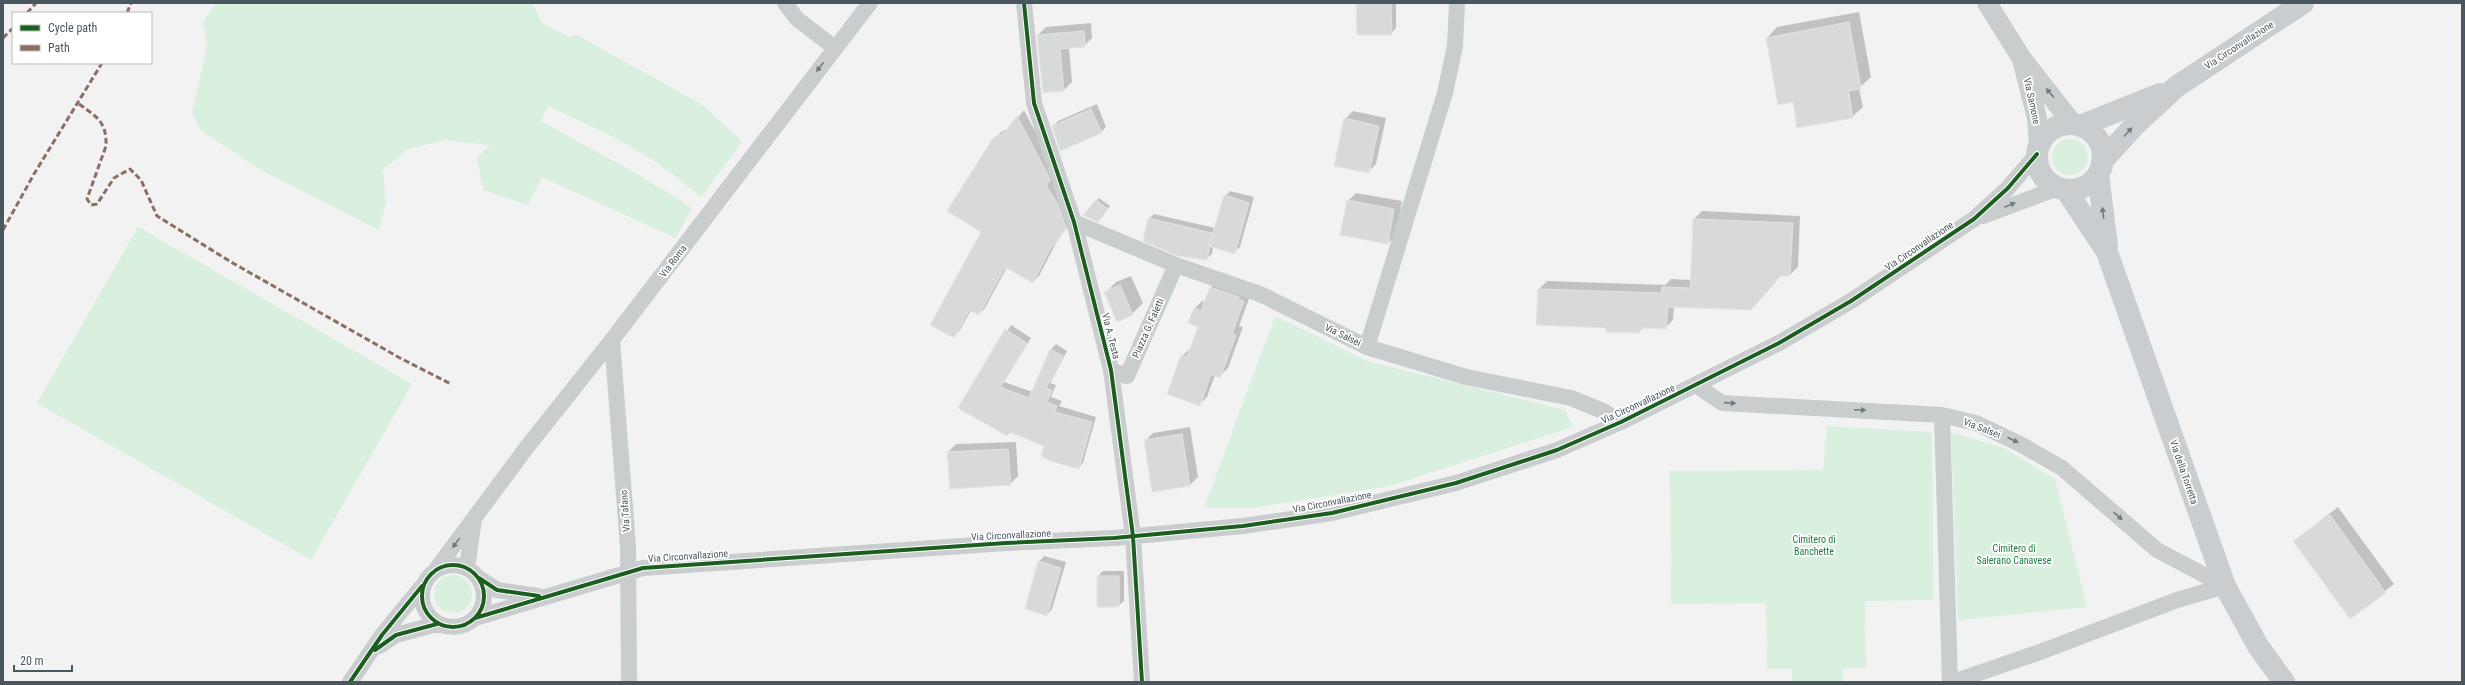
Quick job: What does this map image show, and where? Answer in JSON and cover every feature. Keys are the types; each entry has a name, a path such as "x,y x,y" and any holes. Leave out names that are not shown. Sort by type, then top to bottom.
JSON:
{"main road":[{"name":"Via Circonvallazione","path":"2100,168 2134,126 2176,87 2303,3"},
{"name":"Via Circonvallazione","path":"2077,125 2122,111 2176,87"},
{"path":"2100,168 2089,184 2079,189 2062,189 2048,183 2041,175 2037,165 2038,149 2046,134 2054,127 2077,125 2095,135 2100,145 2100,168 2107,252"},
{"path":"2062,189 2107,252"},
{"name":"Via della Torretta","path":"2107,252 2225,586 2258,646 2284,682"}],"street":[{"path":"785,3 797,19 835,48"},
{"name":"Via Roma","path":"437,568 474,517 612,340 870,3"},
{"name":"Via A. Testa","path":"1024,3 1034,104 1074,222 1111,370 1133,536 1142,682"},
{"path":"1367,347 1445,93 1455,46 1457,3"},
{"name":"Via Samone","path":"1987,3 2022,59 2077,125"},
{"name":"Via Samone","path":"2022,59 2037,118 2038,149"},
{"name":"Via Circonvallazione","path":"475,618 541,597 643,568 706,562 1133,536 1243,526 1340,511 1463,480 1557,450 1621,422 1779,343 1851,301 1974,219 2008,188 2038,149"},
{"name":"Via Circonvallazione","path":"1974,219 2062,189"},
{"name":"Via Salsei","path":"1074,222 1176,265 1260,294 1367,347 1466,377 1571,398 1605,412 1621,422"},
{"name":"Piazza G. Faletti","path":"1111,370 1127,376 1176,265"},
{"name":"Via Tafano","path":"612,340 628,572 629,682"},
{"name":"Via Salsei","path":"1696,385 1722,403 1942,415 1982,426 2020,444 2062,468 2157,550 2225,586"},
{"path":"1942,415 1950,682"},
{"path":"473,573 474,517"},
{"path":"350,682 368,654 423,585 429,575 437,568 457,564 473,573 483,588 484,599 481,609 475,618 457,627 437,624 396,635 368,654"},
{"name":"Via Circonvallazione","path":"473,573 497,590 541,597"},
{"path":"423,585 421,593 425,611 437,624"},
{"path":"1953,682 2040,652 2177,600 2225,586"}],"green space":[{"path":"216,3 533,3 542,23 569,37 577,35 703,105 742,142 701,197 659,164 612,136 548,106 541,121 639,175 692,208 676,238 542,177 528,205 483,190 477,158 490,145 445,140 408,149 383,170 386,203 379,230 261,170 199,129 192,112 207,46 203,22"},
{"path":"2067,139 2073,139 2083,144 2088,157 2083,170 2073,175 2067,175 2057,170 2052,160 2052,154 2057,144"},
{"path":"138,227 412,384 311,560 37,403"},
{"path":"1275,316 1367,361 1565,410 1573,427 1389,486 1253,508 1204,508"},
{"name":"Cimitero di Banchette","path":"1827,426 1932,432 1933,600 1865,601 1866,668 1843,668 1843,682 1792,682 1792,669 1767,669 1766,603 1671,604 1670,471 1823,470"},
{"name":"Cimitero di Salerano Canavese","path":"1951,432 2004,448 2055,479 2087,607 1958,620"},
{"path":"449,575 457,575 467,580 471,587 471,601 467,608 457,613 449,613 439,608 437,605 434,598 434,590 439,580 442,578"}],"building":[{"path":"1356,3 1391,3 1392,35 1357,35"},
{"path":"1849,22 1861,89 1848,91 1853,118 1797,128 1793,102 1778,105 1766,38"},
{"path":"1084,31 1085,47 1060,49 1064,91 1043,93 1037,35"},
{"path":"1091,109 1102,133 1060,151 1052,126"},
{"path":"1017,116 1048,175 1050,180 1046,186 1058,204 1066,228 1049,251 1033,283 1005,267 979,315 969,310 954,338 930,325 981,232 947,211 993,138 1005,132"},
{"path":"1344,118 1379,126 1369,173 1334,166"},
{"path":"1224,195 1249,203 1235,254 1209,246"},
{"path":"1096,200 1108,209 1098,222 1083,215"},
{"path":"1347,200 1394,209 1388,244 1340,235"},
{"path":"1148,218 1212,233 1207,260 1178,256 1143,241"},
{"path":"1693,219 1793,223 1790,276 1781,276 1751,310 1668,307 1666,329 1640,328 1640,333 1606,332 1606,328 1536,325 1538,289 1662,293 1662,287 1690,288"},
{"path":"1120,285 1133,315 1117,322 1104,292"},
{"path":"1210,287 1239,297 1238,299 1244,301 1232,334 1236,335 1220,378 1211,374 1200,406 1167,394 1181,355 1187,357 1198,327 1188,323 1194,308 1201,311"},
{"path":"1005,329 1027,343 1000,387 1029,398 1050,349 1063,356 1046,388 1052,390 1047,402 1057,406 1055,412 1092,422 1079,469 1050,461 1041,456 1044,446 1007,431 1007,436 958,408"},
{"path":"1182,434 1190,486 1152,492 1144,440"},
{"path":"1008,449 1011,485 950,489 947,452"},
{"path":"2330,515 2386,593 2350,619 2293,541"},
{"path":"1038,561 1061,568 1047,616 1025,609"},
{"path":"1097,576 1119,576 1119,607 1097,607"}],"marked path":[{"path":"28,12 36,3"},
{"path":"127,12 131,3"},
{"path":"3,38 12,29"},
{"path":"3,230 34,174 101,64"},
{"path":"79,104 100,121 105,131 106,138 106,146 87,199 91,205 97,204 114,178 130,169 141,180 157,216 231,262 400,358 451,384"}],"cycle path":[{"path":"1024,3 1034,103 1074,222 1111,370 1133,536 1142,682"},
{"path":"475,618 643,568 1006,543 1114,538 1243,526 1332,513 1456,483 1557,450 1621,422 1779,343 1851,301 1974,219 2008,188 2037,154"},
{"path":"447,565 459,565 475,574 482,584 484,596 482,608 475,618 459,627 447,627 436,622 427,613 422,602 422,590 427,579 436,570 447,565"},
{"path":"479,578 497,590 539,596"},
{"path":"350,682 382,635 422,586"},
{"path":"375,650 396,635 437,624"}]}
